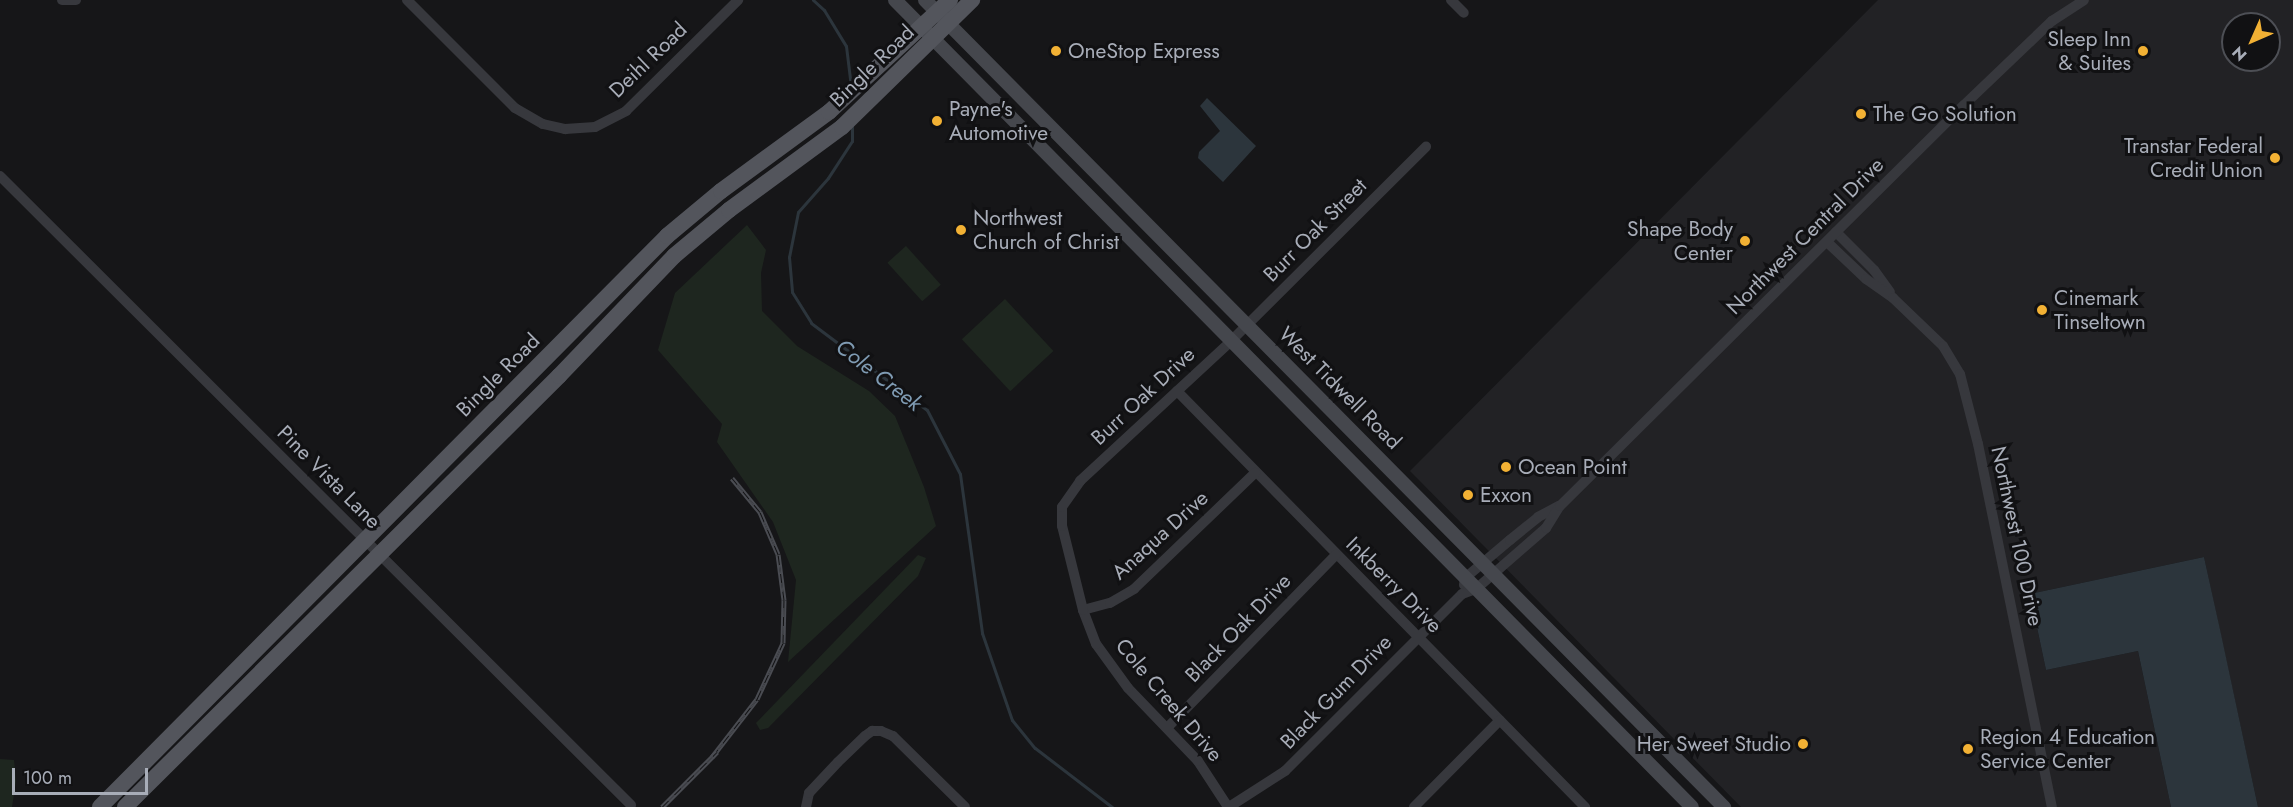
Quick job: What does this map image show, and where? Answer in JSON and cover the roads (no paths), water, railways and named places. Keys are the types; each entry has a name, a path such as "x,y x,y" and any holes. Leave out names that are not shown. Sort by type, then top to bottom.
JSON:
{"main road":[{"name":"West Tidwell Road","path":"895,0 1692,807"},
{"name":"West Tidwell Road","path":"925,0 1724,807"},
{"name":"Bingle Road","path":"943,18 950,0"},
{"name":"Bingle Road","path":"128,804 380,555 637,292 710,225 827,138 871,99 927,33 943,18 972,0"},
{"name":"Bingle Road","path":"100,807 624,280 698,210 774,154 872,73 927,33"},
{"path":"1044,150 1058,134"},
{"path":"774,154 785,169"},
{"path":"1123,230 1138,214"},
{"path":"624,280 637,292"},
{"path":"498,407 513,421"},
{"path":"244,664 257,677"},
{"path":"1637,750 1652,733"},
{"path":"122,785 128,804"}],"street":[{"path":"62,0 76,0"},
{"name":"Deihl Road","path":"408,0 515,108 543,124 565,129 595,127 626,111 738,0"},
{"path":"1451,0 1464,13"},
{"name":"Northwest Central Drive","path":"1476,589 1546,528 1560,506 1998,72 2052,21 2084,0"},
{"name":"Burr Oak Street","path":"1232,340 1426,147"},
{"name":"Pine Vista Lane","path":"0,176 631,805"},
{"name":"Northwest 100 Drive","path":"1836,232 1874,270 1893,298"},
{"name":"Northwest 100 Drive","path":"1827,242 1866,279 1893,298 1949,353 1962,381 1980,456 2052,807"},
{"name":"Burr Oak Drive","path":"1080,481 1232,340"},
{"name":"Inkberry Drive","path":"1177,391 1255,473 1419,636 1582,806"},
{"name":"Anaqua Drive","path":"1083,610 1110,603 1134,589 1255,473"},
{"name":"Cole Creek Drive","path":"1080,481 1062,507 1062,516 1083,610 1096,644 1128,688 1197,761 1229,807"},
{"name":"Northwest Central Drive","path":"1465,578 1538,518 1560,506"},
{"name":"Black Oak Drive","path":"1167,728 1336,555"},
{"path":"1462,594 1465,578"},
{"name":"Black Gum Drive","path":"1229,807 1285,771 1462,594 1476,589"},
{"path":"1414,807 1500,720"},
{"path":"806,807 808,793 872,731 888,733 965,807"}],"waterway":[{"name":"Cole Creek","path":"813,0 824,10 846,46 851,84"},
{"name":"Cole Creek","path":"852,126 852,141 828,178 798,212 789,257 792,292 811,323 927,410 960,474 982,633 1012,720 1035,748 1112,807"}],"railway":[{"path":"712,757 757,699 783,643 784,600 778,554 760,512 732,478"},
{"path":"662,807 717,752"}],"place":[{"name":"OneStop Express","path":"1056,51"},
{"name":"Sleep Inn & Suites","path":"2143,51"},
{"name":"The Go Solution","path":"1861,114"},
{"name":"Payne's Automotive","path":"937,121"},
{"name":"Transtar Federal Credit Union","path":"2275,158"},
{"name":"Northwest Church of Christ","path":"961,230"},
{"name":"Shape Body Center","path":"1745,241"},
{"name":"Cinemark Tinseltown","path":"2042,310"},
{"name":"Ocean Point","path":"1506,467"},
{"name":"Exxon","path":"1468,495"},
{"name":"Her Sweet Studio","path":"1803,744"},
{"name":"Region 4 Education Service Center","path":"1968,749"}]}
